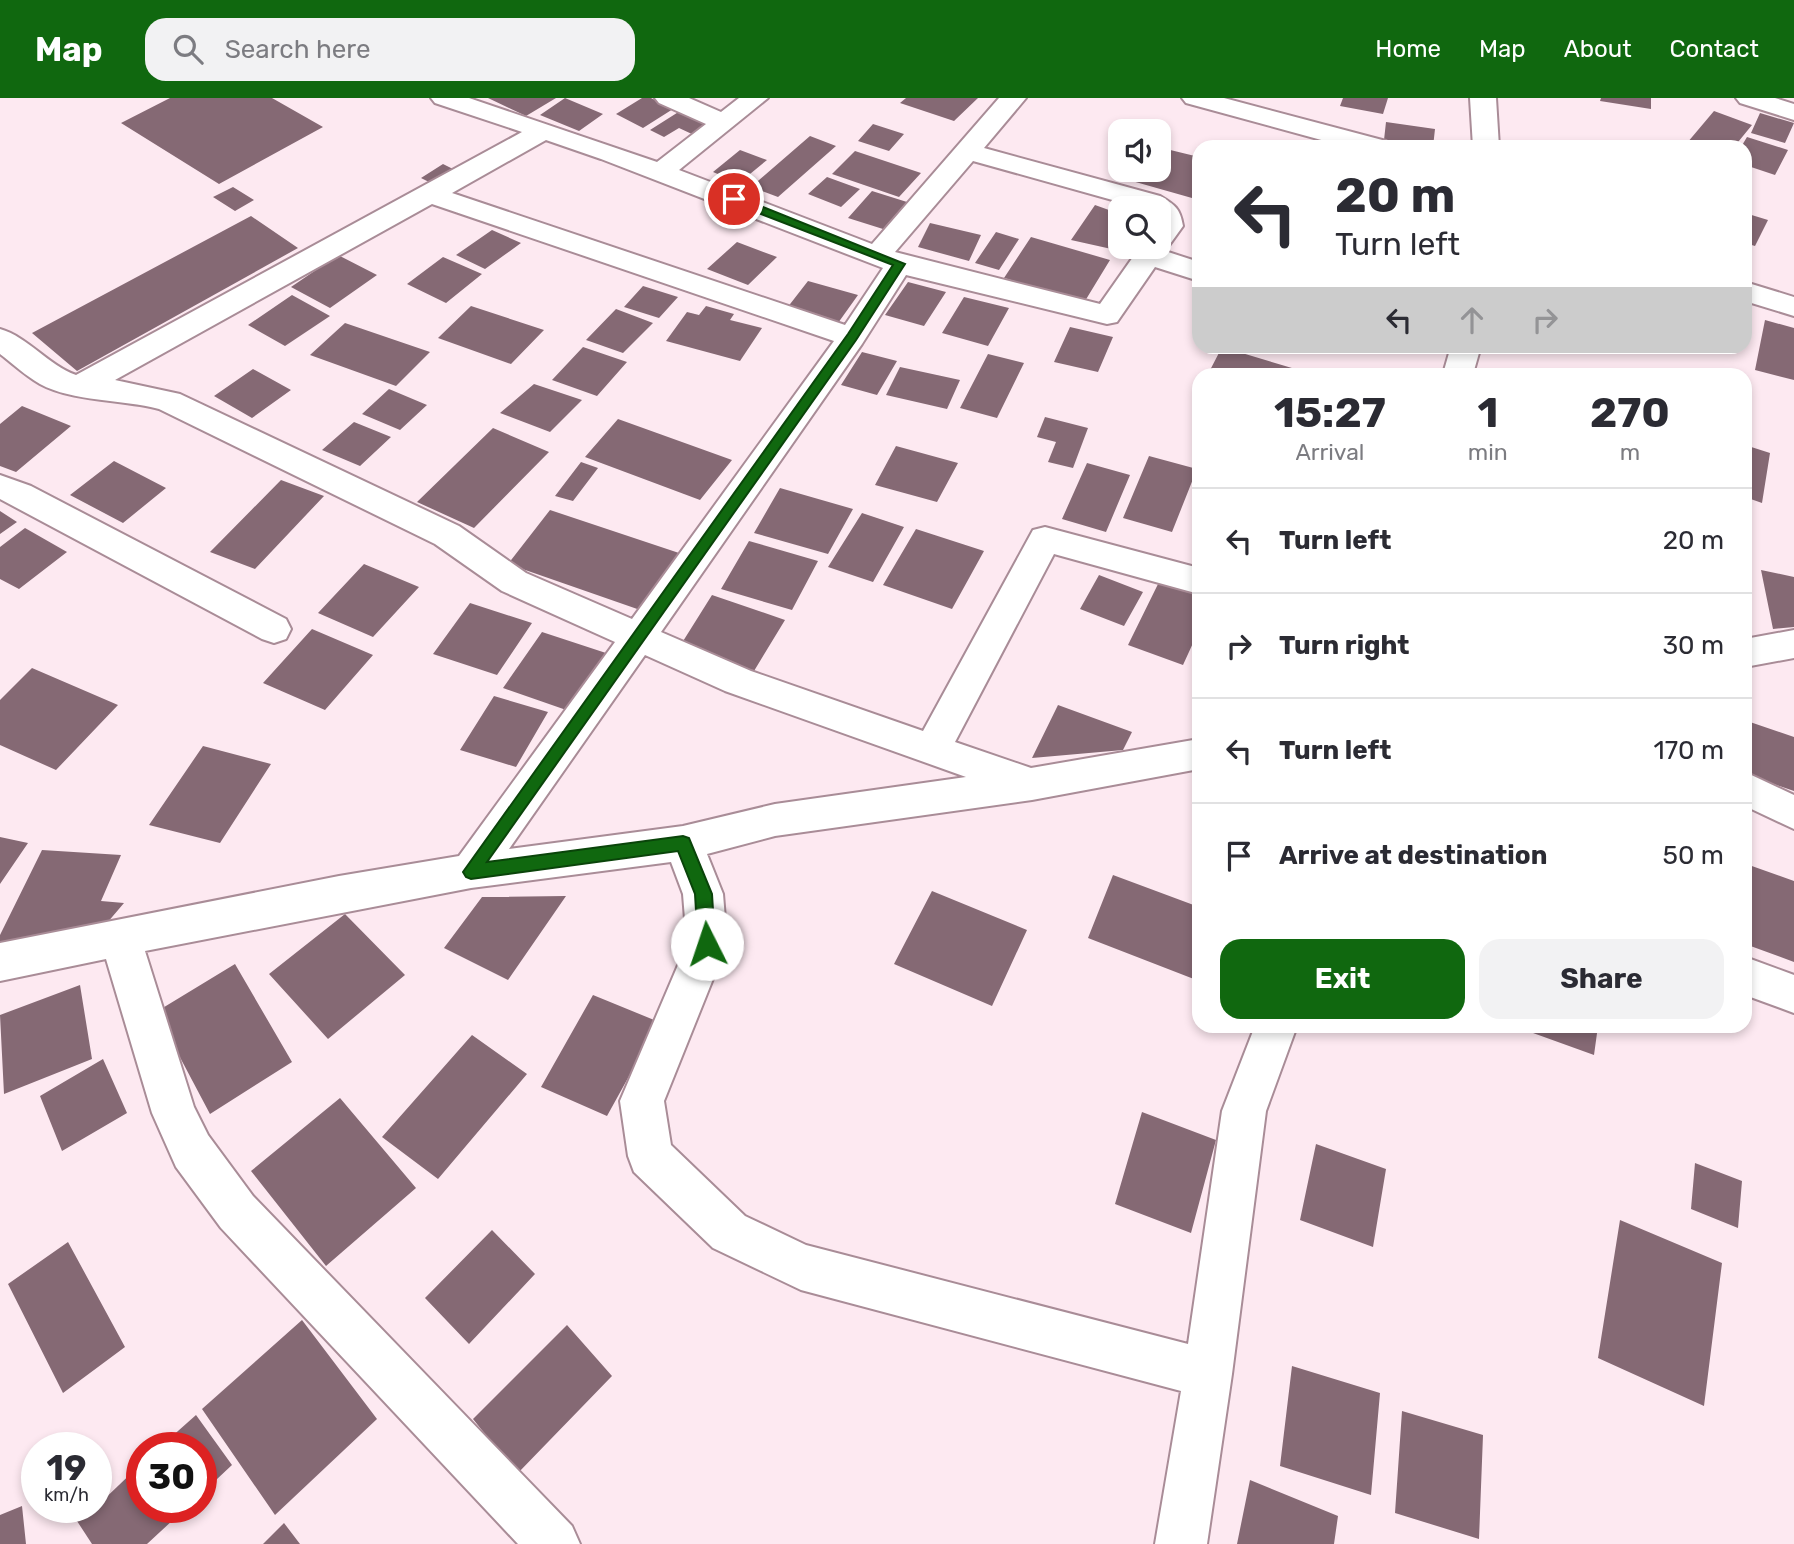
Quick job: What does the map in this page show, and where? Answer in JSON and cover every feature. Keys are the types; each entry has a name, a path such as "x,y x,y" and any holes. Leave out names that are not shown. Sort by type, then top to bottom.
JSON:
{"street":[{"path":"444,98 661,172 889,259 1107,315 1146,259"},
{"path":"668,98 724,122"},
{"path":"661,172 755,98"},
{"path":"471,872 852,337 889,259 967,150 1013,98"},
{"path":"1195,98 1351,140"},
{"path":"1483,98 1486,140"},
{"path":"1749,98 1794,112"},
{"path":"78,387 544,131"},
{"path":"967,150 1129,196"},
{"path":"430,194 630,264 852,337"},
{"path":"1171,257 1192,268"},
{"path":"1752,293 1794,307"},
{"path":"0,339 51,377 78,387 130,391 169,401 447,535 514,582 638,638 738,681 1031,784"},
{"path":"0,487 20,494 274,629"},
{"path":"932,749 1045,539 1192,579"},
{"path":"1752,652 1794,644"},
{"path":"0,962 339,894 471,872 683,843 775,820 1031,784 1192,755"},
{"path":"1752,792 1794,813"},
{"path":"683,843 703,894 707,944 642,1101 650,1156 729,1232 802,1267 1208,1374"},
{"path":"120,938 174,1113 192,1151 237,1212 554,1544"},
{"path":"1752,979 1794,994"},
{"path":"1181,1544 1208,1374 1244,1111 1273,1033"}],"building":[{"path":"170,98 272,98 323,127 219,184 121,123"},
{"path":"488,98 556,98 526,116"},
{"path":"565,98 603,114 579,131 540,115"},
{"path":"642,98 651,98 673,109 643,128 616,114"},
{"path":"906,98 978,98 954,121 900,103"},
{"path":"1343,98 1388,98 1383,114 1340,106"},
{"path":"1601,98 1651,98 1651,109 1600,101"},
{"path":"680,111 710,125 694,135 679,128 664,137 650,130"},
{"path":"1714,111 1752,125 1740,140 1690,140"},
{"path":"1760,113 1794,123 1785,143 1751,133"},
{"path":"1386,122 1435,129 1434,140 1384,140"},
{"path":"873,124 904,134 889,151 858,141"},
{"path":"810,136 836,146 778,197 751,187"},
{"path":"1747,137 1788,150 1775,175 1752,167 1752,140 1745,140"},
{"path":"740,150 767,160 739,183 713,172"},
{"path":"1171,150 1192,155 1192,198 1136,182 1171,182"},
{"path":"855,151 921,173 899,197 832,174"},
{"path":"443,164 453,169 431,183 421,178"},
{"path":"827,177 860,189 841,207 808,194"},
{"path":"233,187 254,200 235,211 213,197"},
{"path":"872,191 907,202 883,229 848,218"},
{"path":"1095,205 1108,210 1108,248 1071,240"},
{"path":"1752,215 1768,220 1755,246 1752,245"},
{"path":"251,216 298,248 77,371 32,333"},
{"path":"930,223 981,235 969,261 918,247"},
{"path":"492,230 521,243 485,269 456,255"},
{"path":"996,232 1019,239 999,270 975,263"},
{"path":"1031,237 1110,260 1085,301 1004,278"},
{"path":"737,242 777,257 748,285 707,269"},
{"path":"338,255 377,275 330,308 291,287"},
{"path":"443,257 482,274 446,303 407,284"},
{"path":"808,281 858,295 838,323 787,308"},
{"path":"908,282 946,292 924,326 885,315"},
{"path":"643,286 678,297 659,318 624,307"},
{"path":"292,295 330,316 285,346 248,325"},
{"path":"964,297 1009,308 988,346 942,333"},
{"path":"471,306 544,330 511,364 438,338"},
{"path":"706,306 734,314 730,320 762,328 740,361 666,341 687,312 699,315"},
{"path":"616,309 653,323 623,353 586,340"},
{"path":"1765,320 1794,328 1794,380 1755,370"},
{"path":"345,323 430,352 396,386 310,355"},
{"path":"1070,327 1113,337 1098,372 1054,362"},
{"path":"583,347 627,362 597,396 552,380"},
{"path":"862,352 897,361 877,395 841,385"},
{"path":"988,354 1024,363 997,418 960,408"},
{"path":"1218,354 1245,354 1292,368 1211,368"},
{"path":"900,367 960,380 947,409 886,395"},
{"path":"253,369 291,390 252,418 214,396"},
{"path":"534,384 582,400 550,432 500,413"},
{"path":"389,389 427,405 400,430 362,414"},
{"path":"22,406 71,426 16,472 0,466 0,424"},
{"path":"1045,417 1088,428 1073,468 1048,462 1056,442 1037,437"},
{"path":"618,419 732,460 700,500 585,457"},
{"path":"354,422 391,437 360,466 322,450"},
{"path":"493,428 549,452 474,528 417,502"},
{"path":"896,446 958,463 937,502 875,485"},
{"path":"1752,447 1770,453 1762,503 1752,499"},
{"path":"1149,456 1192,468 1192,482 1172,532 1123,518"},
{"path":"114,461 166,488 123,523 70,495"},
{"path":"581,462 598,468 573,501 555,496"},
{"path":"1087,463 1130,475 1106,532 1062,519"},
{"path":"281,480 324,496 255,569 210,552"},
{"path":"780,488 853,509 828,554 754,533"},
{"path":"550,510 682,554 643,611 508,564"},
{"path":"0,511 17,522 0,534"},
{"path":"862,513 904,527 873,582 828,567"},
{"path":"25,528 67,552 19,589 0,579 0,547"},
{"path":"916,529 984,551 952,609 883,585"},
{"path":"749,541 818,561 792,610 721,589"},
{"path":"364,564 419,587 373,637 318,613"},
{"path":"1761,570 1794,577 1794,627 1773,629"},
{"path":"1099,575 1143,592 1124,626 1080,609"},
{"path":"1160,580 1192,591 1192,645 1183,665 1128,645"},
{"path":"712,595 785,620 754,671 680,646"},
{"path":"470,603 532,623 497,675 433,654"},
{"path":"312,629 373,655 325,710 263,683"},
{"path":"542,632 609,654 572,712 503,688"},
{"path":"32,668 118,705 56,770 0,745 0,700"},
{"path":"494,696 548,712 516,767 460,750"},
{"path":"1058,705 1132,732 1123,750 1032,758"},
{"path":"1752,723 1794,737 1794,791 1752,776"},
{"path":"203,746 271,764 220,843 149,825"},
{"path":"0,837 28,843 0,884"},
{"path":"42,850 121,855 101,901 124,903 107,923 0,942 0,935"},
{"path":"1752,866 1794,881 1794,962 1752,947"},
{"path":"1113,875 1192,904 1192,978 1088,938"},
{"path":"932,891 1027,930 992,1006 894,964"},
{"path":"566,896 508,980 444,948 482,897"},
{"path":"345,914 405,975 328,1039 269,974"},
{"path":"235,964 292,1062 210,1114 156,1012"},
{"path":"80,985 92,1059 4,1094 0,1015"},
{"path":"593,995 659,1022 607,1116 541,1087"},
{"path":"1533,1033 1597,1033 1594,1055"},
{"path":"472,1035 527,1074 438,1179 382,1137"},
{"path":"103,1059 127,1113 62,1151 40,1096"},
{"path":"340,1098 416,1188 326,1266 251,1171"},
{"path":"1142,1112 1216,1140 1191,1233 1115,1204"},
{"path":"1316,1144 1386,1169 1373,1247 1300,1220"},
{"path":"1695,1163 1742,1181 1738,1228 1691,1209"},
{"path":"1620,1220 1722,1263 1704,1406 1598,1358"},
{"path":"492,1230 535,1274 469,1344 425,1298"},
{"path":"68,1242 125,1347 63,1393 8,1284"},
{"path":"302,1320 377,1419 275,1515 202,1409"},
{"path":"567,1325 612,1376 517,1474 473,1419"},
{"path":"1292,1366 1380,1393 1371,1495 1280,1466"},
{"path":"1402,1411 1483,1435 1479,1539 1395,1513"},
{"path":"196,1415 208,1432 177,1432"},
{"path":"217,1444 232,1465 217,1479"},
{"path":"126,1478 126,1523 170,1523 147,1544 92,1544 78,1523 112,1523 112,1492"},
{"path":"1250,1480 1338,1516 1334,1544 1237,1544"},
{"path":"21,1506 21,1523 24,1523 26,1544 0,1544 0,1515"},
{"path":"284,1523 300,1544 263,1544"}],"route":[{"path":"707,944 703,894 683,843 471,872 852,337 900,264 734,199"}]}
